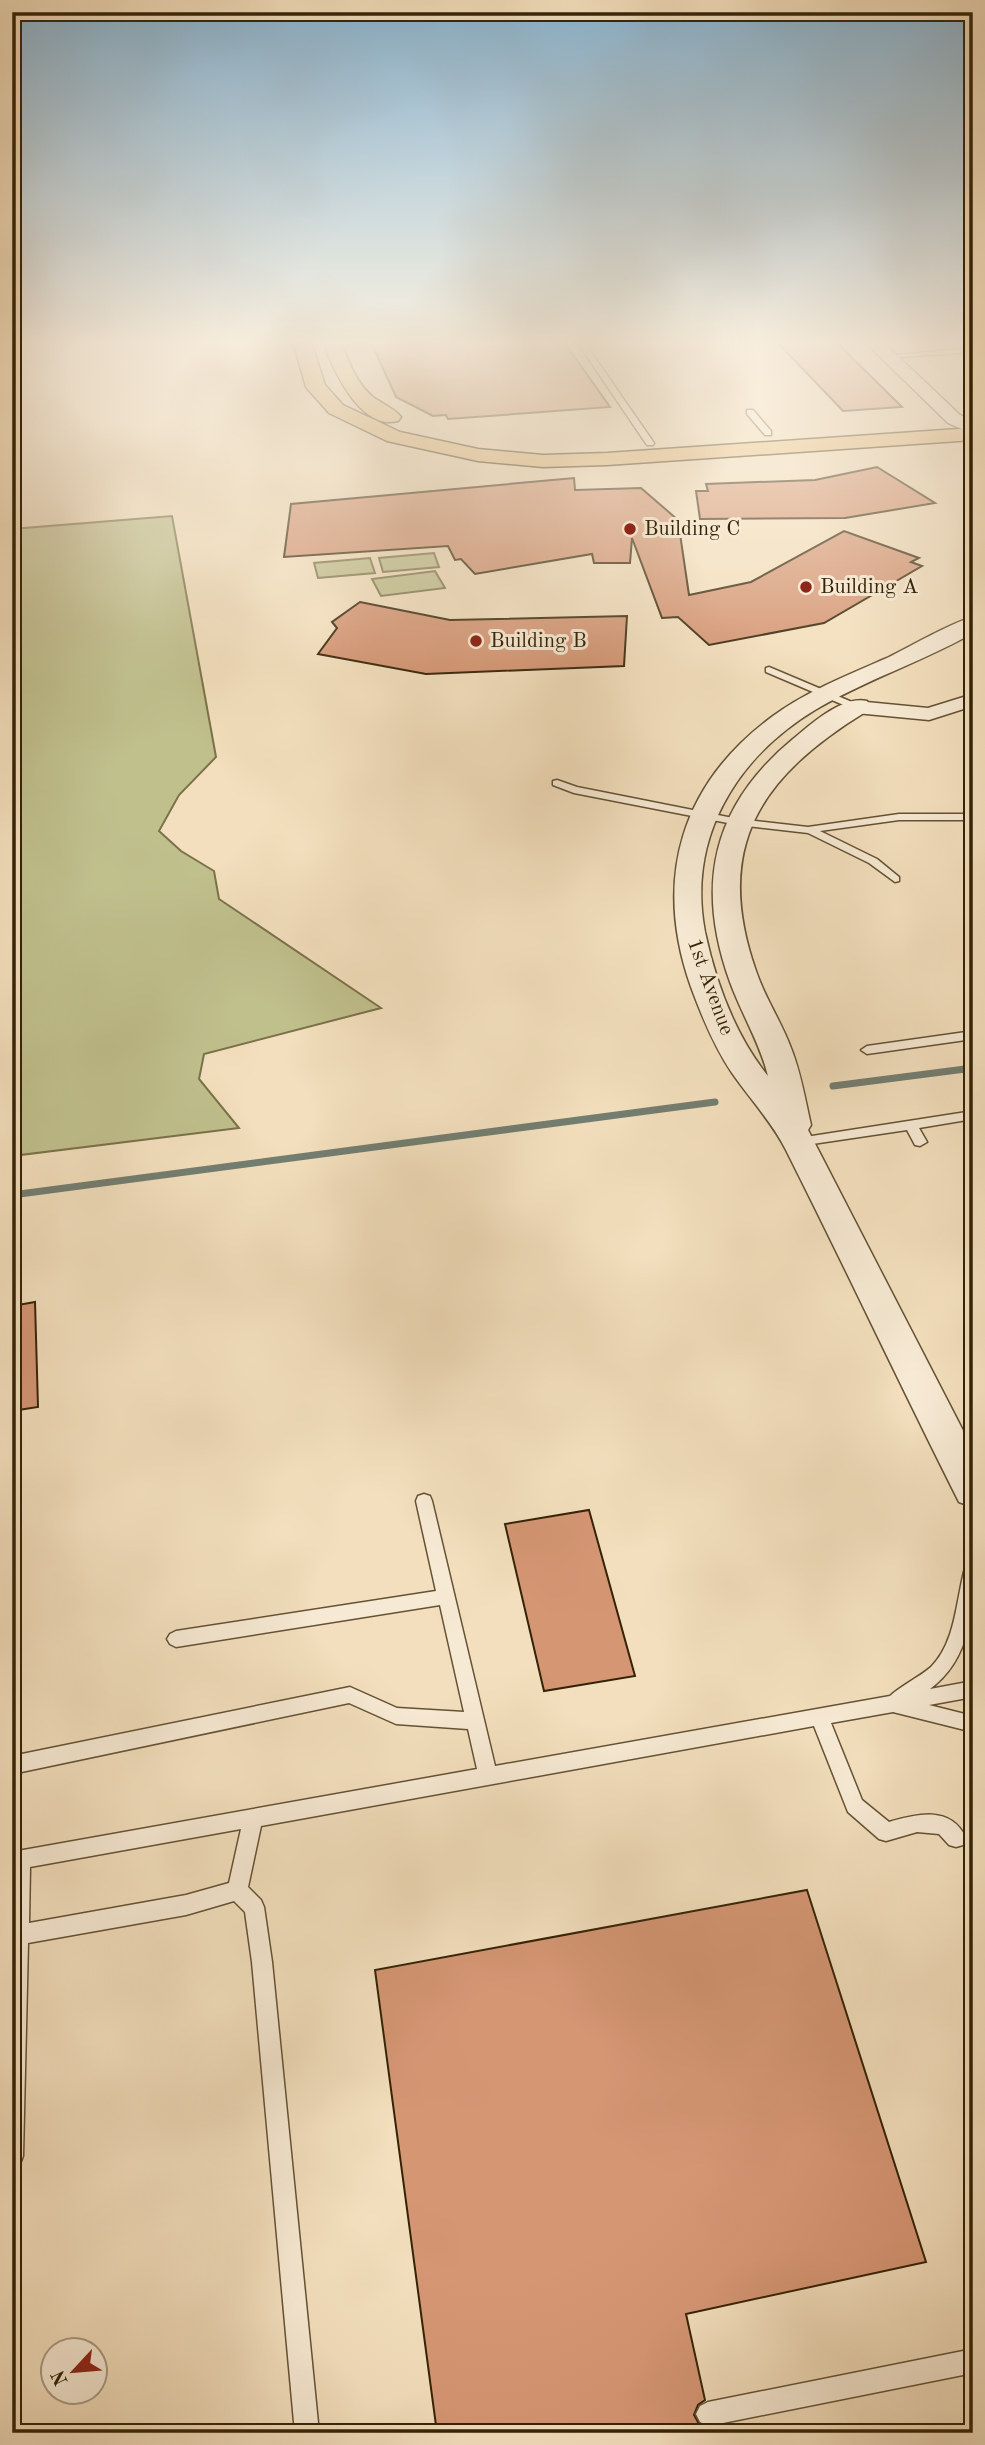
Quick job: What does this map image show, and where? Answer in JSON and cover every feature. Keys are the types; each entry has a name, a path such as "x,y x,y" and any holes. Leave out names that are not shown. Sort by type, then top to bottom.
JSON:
{"main road":[{"path":"485,456 577,461 633,456"}],"street":[{"name":"1st Avenue","path":"973,624 829,695 790,717 758,741 719,786 701,815 685,878 686,918 695,957 713,1007 735,1054 799,1142 973,1490"},
{"name":"1st Avenue","path":"799,1142 777,1051 754,1003 727,917 725,882 738,822 754,794 790,751 819,729 856,707 973,649"},
{"path":"856,707 929,714 973,699"}],"lane":[{"path":"769,670 856,707"},
{"path":"557,783 574,790 738,822 810,830 899,817 973,817"},
{"path":"810,830 873,861 895,879"},
{"path":"867,1050 973,1035"},
{"path":"799,1142 972,1117"},
{"path":"911,1125 920,1142"},
{"path":"424,1501 488,1776"},
{"path":"890,1704 927,1680 944,1663 958,1636 965,1592 973,1568"},
{"path":"176,1639 446,1597"},
{"path":"12,2156 19,1935 17,1860 973,1689"},
{"path":"12,1765 350,1695 396,1716 475,1721"},
{"path":"890,1704 973,1724"},
{"path":"821,1718 855,1807 886,1832 916,1823 944,1825 956,1838"},
{"path":"237,1890 253,1819"},
{"path":"19,1935 186,1905 237,1890"},
{"path":"237,1890 254,1907 262,1962 307,2433"},
{"path":"709,2414 973,2361"}],"green space":[{"path":"172,516 216,757 179,795 159,831 181,851 214,871 219,899 381,1008 204,1054 199,1079 239,1128 12,1156 12,529"},
{"path":"434,553 439,567 383,572 379,558"},
{"path":"370,558 375,573 318,578 314,563"},
{"path":"435,571 445,588 381,596 372,579"}],"building":[{"path":"877,467 935,503 845,518 700,519 696,491 708,491 706,484 815,480"},
{"path":"574,478 575,490 641,488 678,520 689,595 751,582 844,531 919,558 911,562 922,566 824,623 709,645 678,617 662,618 632,538 630,563 594,563 592,554 475,574 461,559 455,560 448,546 284,557 291,504"},
{"name":"Building B","path":"360,602 450,620 627,616 624,666 426,674 318,654 337,628 332,622"},
{"path":"35,1302 38,1407 12,1411 12,1306"},
{"path":"589,1510 635,1676 544,1691 505,1524"},
{"path":"807,1890 926,2262 686,2314 705,2400 698,2405 694,2415 699,2424 712,2428 713,2433 437,2433 375,1970"}],"waterway":[{"path":"833,1086 973,1068"},
{"path":"12,1195 715,1102"}],"place":[{"name":"Building C","path":"630,529"},
{"name":"Building A","path":"806,587"},
{"name":"Building B","path":"476,641"}]}
